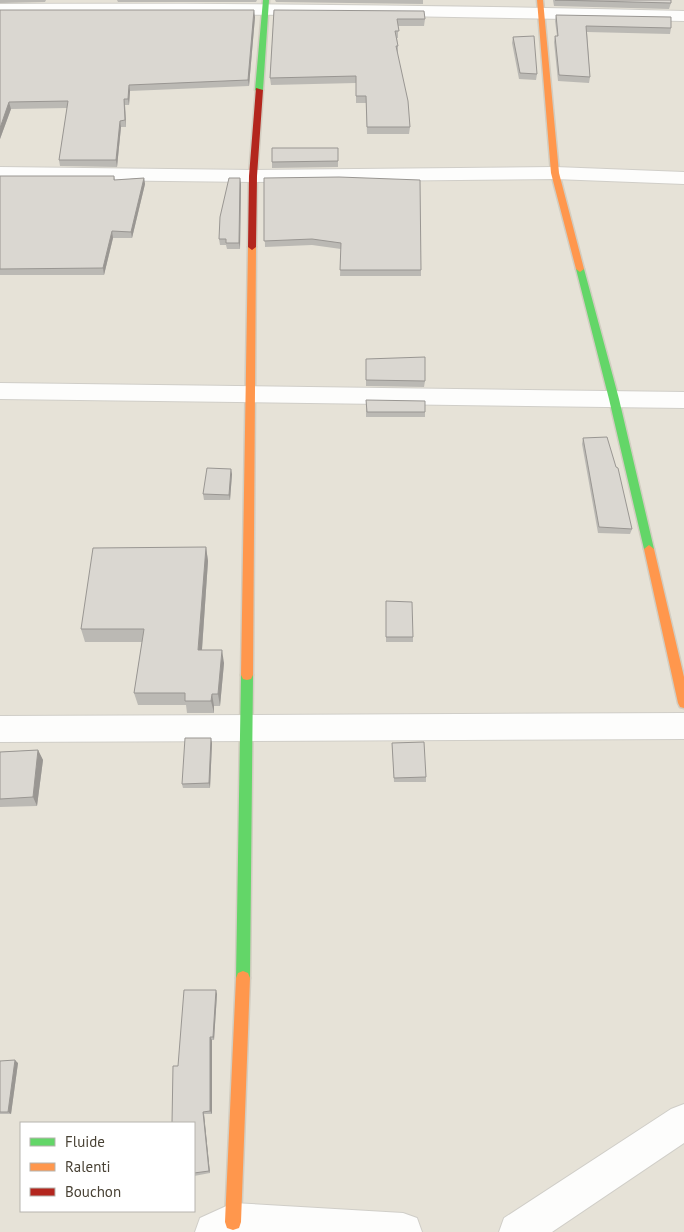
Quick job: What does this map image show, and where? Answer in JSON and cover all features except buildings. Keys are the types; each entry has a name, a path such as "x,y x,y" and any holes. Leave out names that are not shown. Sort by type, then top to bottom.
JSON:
{"street":[{"path":"265,4 253,176 243,972 224,1227 403,1232"},
{"path":"0,9 265,4 541,6 684,16"},
{"path":"541,6 555,174 614,399 684,703"},
{"path":"0,173 253,176 555,174 684,178"},
{"path":"0,391 684,400"},
{"path":"0,730 684,726"},
{"path":"518,1232 684,1122"}],"shaded area":[{"path":"0,0 684,0 684,1232 0,1232"}],"traffic: fast":[{"path":"259,90 266,0"},
{"path":"580,269 614,399 649,549"},
{"path":"243,978 247,675"}],"traffic: slow":[{"path":"540,0 555,173 580,269"},
{"path":"247,675 252,247"},
{"path":"649,549 684,703"},
{"path":"233,1222 243,978"}],"traffic: jam":[{"path":"252,247 253,176 259,90"}]}
